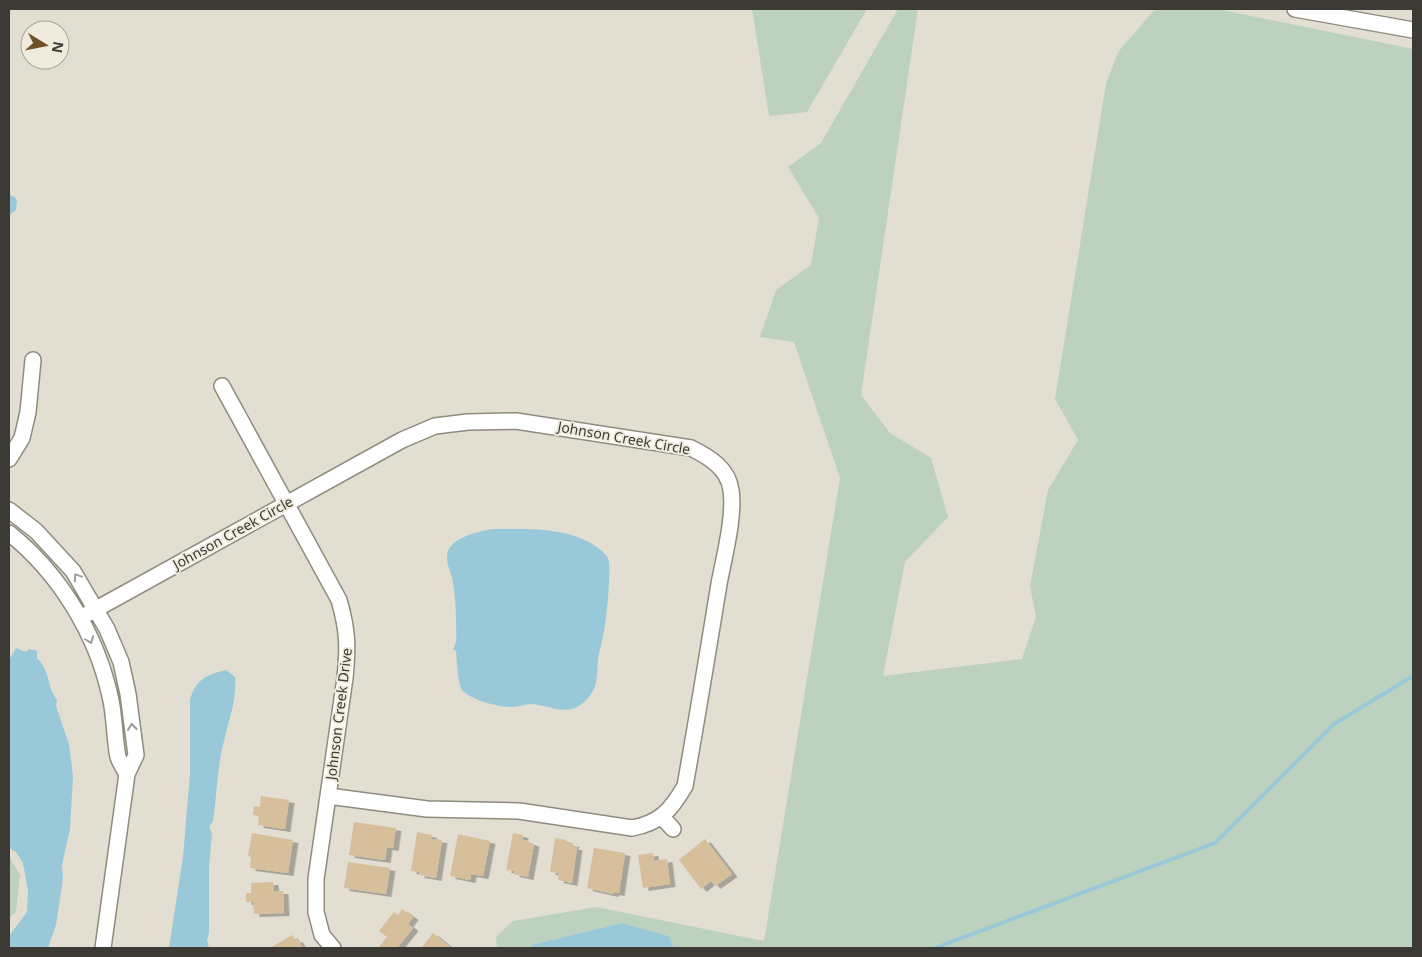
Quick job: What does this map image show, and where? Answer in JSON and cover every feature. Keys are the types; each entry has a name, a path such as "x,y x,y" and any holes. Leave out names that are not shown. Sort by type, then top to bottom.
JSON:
{"street":[{"path":"1295,9 1413,30"},
{"path":"9,459 22,438 28,412 33,360"},
{"name":"Johnson Creek Drive","path":"222,386 339,600 345,620 348,645 346,670 316,879 316,912 322,935 333,948"},
{"name":"Johnson Creek Circle","path":"80,618 402,440 435,426 468,422 516,421 691,448 707,455 720,467 731,489 731,514 685,786 675,803 662,817 647,825 632,828 519,811 427,809 328,796"},
{"path":"9,510 36,531 73,571 107,629 121,662 128,694 136,755 127,774 103,948"},
{"path":"9,533 47,568 80,618 93,647 110,696 118,759 127,774"},
{"path":"662,817 673,828"}],"green space":[{"path":"752,9 867,9 807,112 769,116"},
{"path":"898,9 918,9 861,395 890,433 931,458 948,517 905,562 883,676 1022,659 1036,617 1030,586 1048,490 1078,440 1055,399 1106,84 1118,52 1155,9 1217,9 1413,49 1413,948 674,948 669,936 622,923 531,945 530,948 497,948 496,937 513,921 596,907 764,941 840,478 794,342 760,337 776,290 811,265 819,218 788,167 821,143"},
{"path":"9,856 20,875 16,912 9,918"}],"water":[{"path":"9,195 15,197 17,201 16,210 9,215"},
{"path":"492,529 534,529 563,533 589,542 601,550 608,558 607,609 596,682 594,689 586,700 573,709 561,710 531,704 515,707 500,706 473,698 461,688 458,678 456,651 453,649 456,643 456,606 452,577 447,560 448,551 452,545 464,537"},
{"path":"16,648 26,652 29,649 37,651 37,658 44,668 51,690 57,700 56,706 69,744 73,776 70,829 62,865 63,878 56,925 48,948 9,948 9,936 27,912 28,891 23,863 16,852 9,848 9,660"},
{"path":"226,670 235,677 235,694 220,761 213,821 209,827 212,833 209,867 209,933 207,940 209,948 169,948 183,857 190,774 190,700 195,687 203,679"},
{"path":"622,923 669,936 674,948 531,948 531,945"}],"building":[{"path":"261,796 289,800 285,829 258,825 259,816 253,815 254,806 260,807"},
{"path":"354,822 396,828 393,848 387,847 385,860 349,855"},
{"path":"417,832 432,835 431,839 442,840 436,878 419,875 419,872 411,871"},
{"path":"252,833 293,840 288,873 250,868 251,857 248,856"},
{"path":"513,833 523,835 522,839 534,844 528,877 506,870"},
{"path":"458,834 490,841 483,876 471,874 470,880 450,876"},
{"path":"555,838 567,840 566,843 574,844 573,847 577,847 572,883 558,880 559,873 550,872"},
{"path":"705,839 732,874 715,886 711,881 701,889 679,860"},
{"path":"594,848 625,853 619,893 614,892 613,894 587,888"},
{"path":"653,853 654,861 667,859 670,884 643,888 638,855"},
{"path":"348,862 390,868 386,894 344,888"},
{"path":"273,882 274,891 283,891 284,913 254,914 253,902 246,902 246,893 251,893 251,883"},
{"path":"402,909 413,917 408,924 413,928 397,948 378,948 387,937 379,931 394,912 398,915"},
{"path":"433,933 451,948 421,948"},
{"path":"292,935 303,948 270,948"}],"waterway":[{"path":"935,948 1215,843 1334,724 1413,676"}]}
